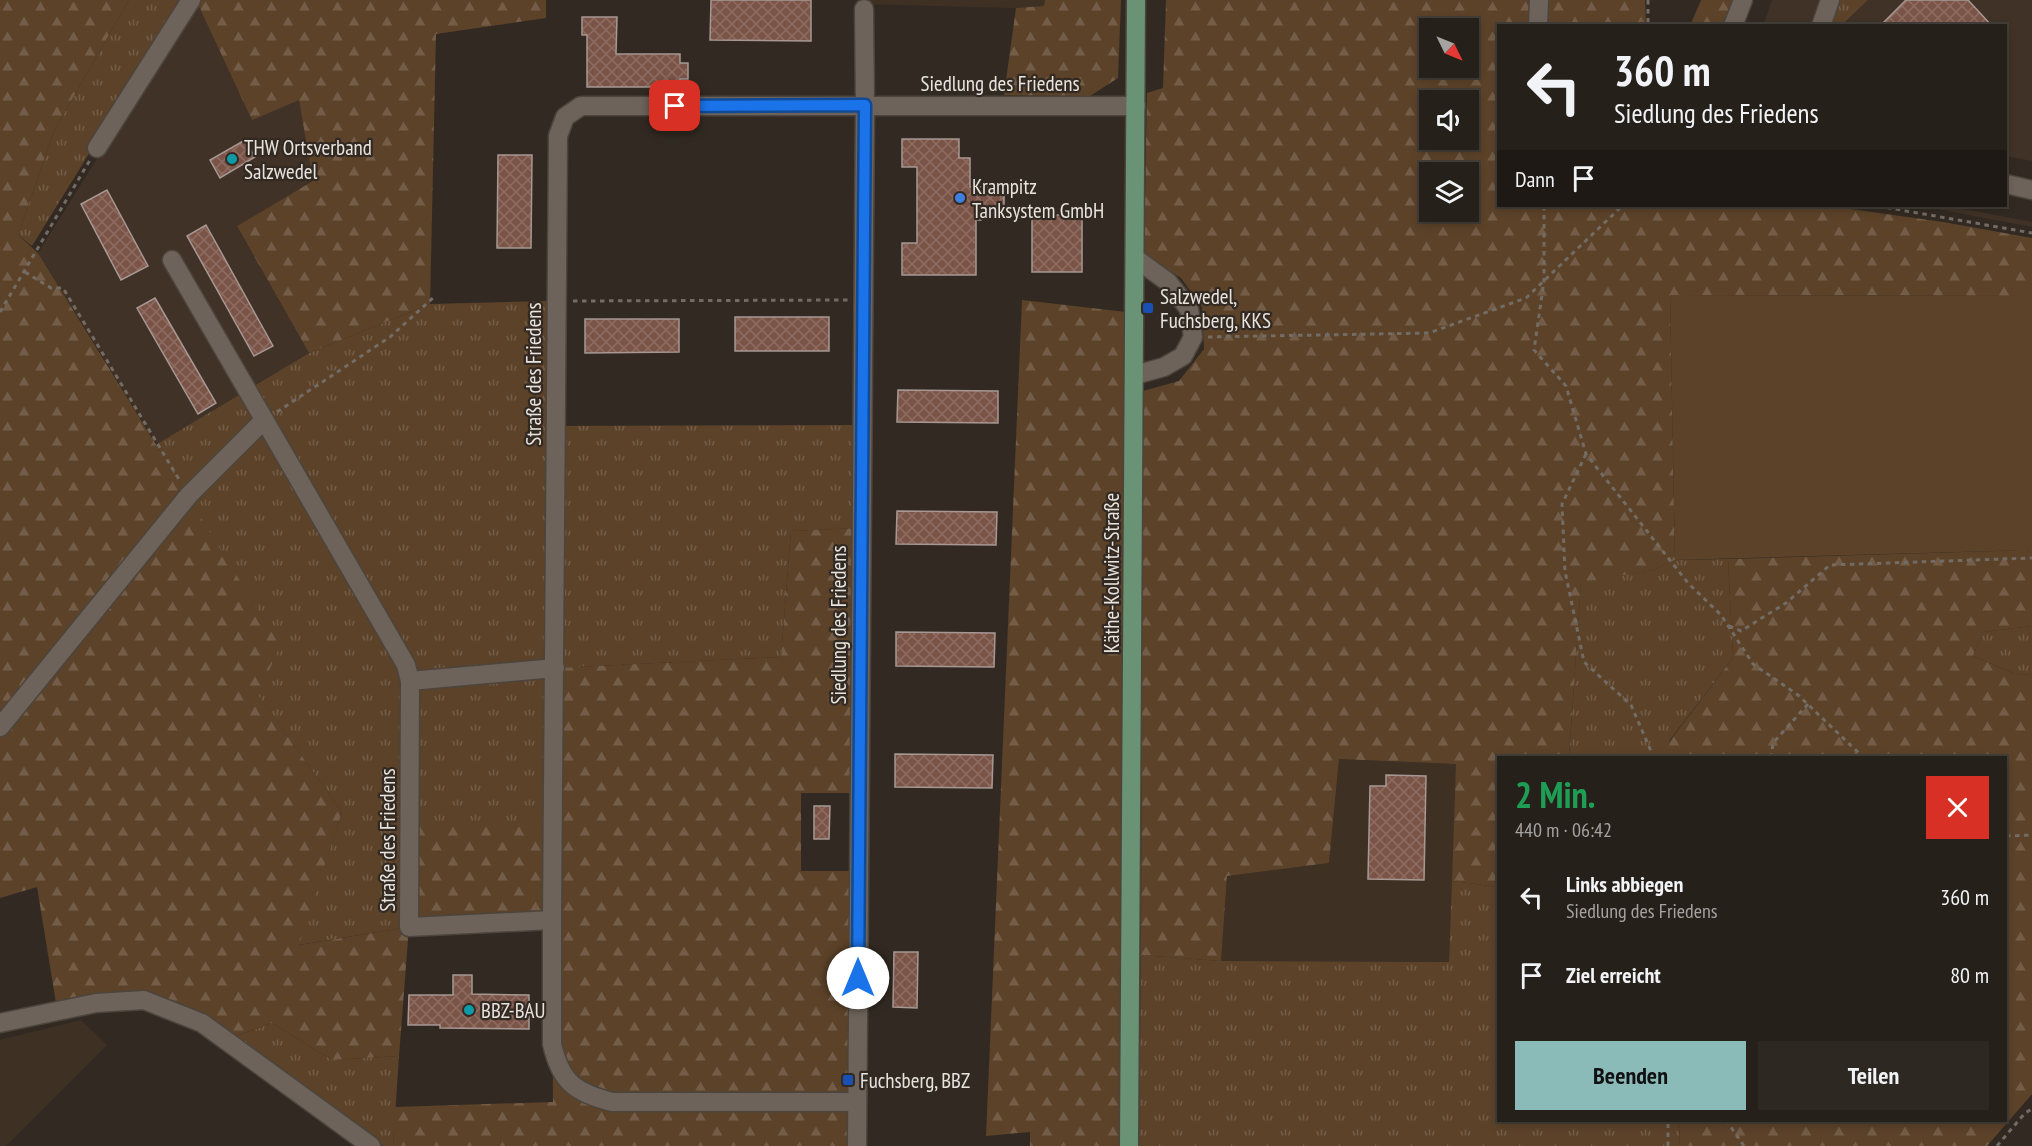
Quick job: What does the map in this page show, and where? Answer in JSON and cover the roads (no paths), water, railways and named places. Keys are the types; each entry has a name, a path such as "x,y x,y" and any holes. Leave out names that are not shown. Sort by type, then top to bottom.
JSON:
{"main road":[{"name":"Käthe-Kollwitz-Straße","path":"1130,1146 1137,0"}],"street":[{"path":"97,148 191,0"},
{"path":"1538,24 1539,0"},
{"path":"1734,24 1743,0"},
{"path":"1822,24 1830,0"},
{"name":"Siedlung des Friedens","path":"857,1146 864,9"},
{"name":"Siedlung des Friedens","path":"565,117 581,106 1136,106"},
{"name":"Straße des Friedens","path":"172,261 406,665 410,681 409,927 552,920 558,136 565,117"},
{"path":"2007,184 2032,190"},
{"path":"1135,258 1168,282 1189,309 1193,337 1183,356 1164,367 1135,375"},
{"path":"0,727 189,495 264,421"},
{"path":"410,681 555,668"},
{"path":"552,920 552,1044 556,1062 572,1086 589,1096 612,1102 857,1102"},
{"path":"0,1023 96,1004 144,1000 202,1023 371,1146"}],"place":[{"name":"THW Ortsverband Salzwedel","path":"232,159"},
{"name":"Krampitz Tanksystem GmbH","path":"960,198"},
{"name":"Salzwedel, Fuchsberg, KKS","path":"1148,308"},
{"name":"BBZ-BAU","path":"469,1010"},
{"name":"Fuchsberg, BBZ","path":"848,1080"}]}
